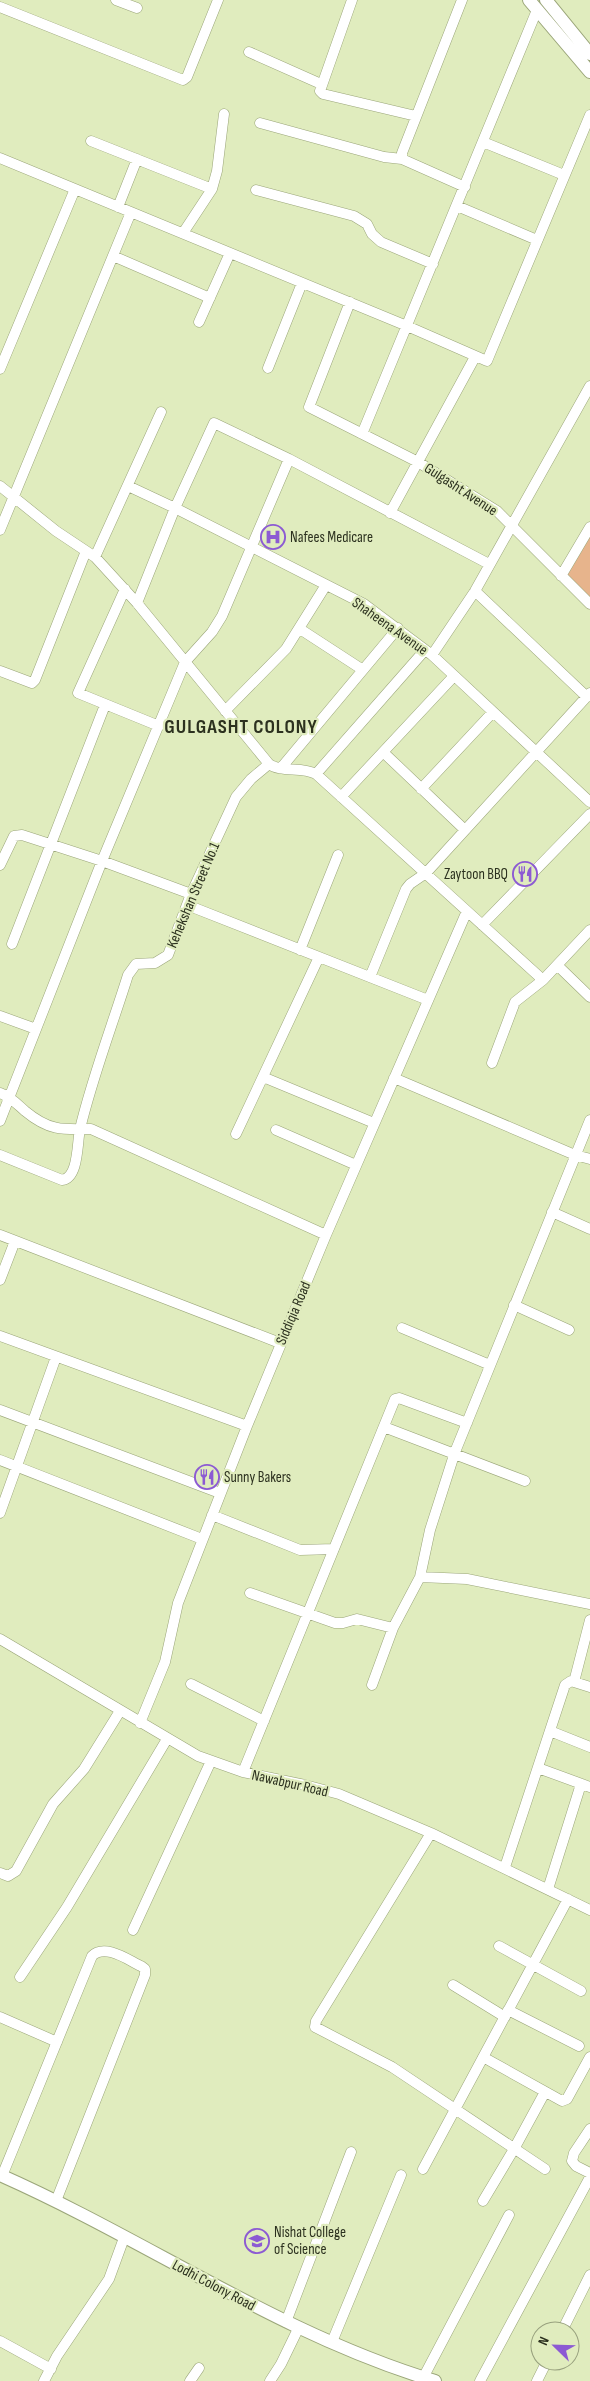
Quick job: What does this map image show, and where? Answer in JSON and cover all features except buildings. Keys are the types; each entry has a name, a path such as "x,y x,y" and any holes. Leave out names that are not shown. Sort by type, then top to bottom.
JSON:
{"main road":[{"path":"546,0 590,54"},
{"path":"533,5 590,72"},
{"name":"Lodhi Colony Road","path":"1,2175 56,2201 298,2329 429,2379"}],"street":[{"path":"116,0 137,8"},
{"path":"0,7 183,80 187,77 218,0"},
{"path":"352,0 320,91 323,94 416,116"},
{"path":"402,159 402,153 462,0"},
{"path":"362,434 483,142 533,5"},
{"path":"249,52 322,84"},
{"path":"182,234 212,188 217,171 224,114"},
{"path":"0,158 350,302 484,361 488,359 590,115"},
{"path":"260,124 384,157 402,159 465,187"},
{"path":"90,141 212,188"},
{"path":"483,142 564,176"},
{"path":"118,207 137,159"},
{"path":"0,369 75,189"},
{"path":"256,190 354,216 367,224 372,234 381,242 433,264"},
{"path":"457,206 537,240"},
{"path":"0,530 131,212"},
{"path":"199,322 230,253"},
{"path":"113,256 210,298"},
{"path":"268,368 302,283"},
{"name":"Gulgasht Avenue","path":"350,302 309,407 418,462 497,510 590,604"},
{"path":"390,513 475,357"},
{"path":"316,774 428,652 475,591 590,386"},
{"path":"0,671 32,683 35,680 90,554 128,486 161,412"},
{"path":"138,603 175,508 214,424 288,459 489,564"},
{"path":"0,1121 4,1094 36,1029 102,861 185,662 212,632 222,616 288,459"},
{"path":"0,486 13,498 90,554 125,589 269,764 281,768 306,770 316,774 543,980"},
{"name":"Shaheena Avenue","path":"128,486 364,604 428,652 590,802"},
{"path":"561,576 590,527"},
{"path":"225,711 286,649 326,585"},
{"path":"125,589 78,693 159,726"},
{"path":"370,977 406,889 426,873 589,695 475,591"},
{"path":"281,768 398,628"},
{"path":"300,629 363,670"},
{"path":"341,796 454,676"},
{"path":"12,944 105,705"},
{"path":"421,788 493,712"},
{"path":"383,752 465,830"},
{"name":"Kehekshan Street No.1","path":"80,1130 128,975 136,964 155,963 168,955 191,894 236,797 251,779 269,764"},
{"path":"482,925 590,814"},
{"path":"0,865 14,836 17,835 102,861 191,894"},
{"path":"300,950 338,855"},
{"path":"187,905 428,1000"},
{"name":"Siddiqia Road","path":"140,1723 159,1681 178,1603 280,1343 467,911"},
{"path":"492,1063 515,1002 543,980 590,930"},
{"path":"236,1134 319,957"},
{"path":"557,965 590,997"},
{"path":"0,1016 36,1029"},
{"path":"262,1077 374,1123"},
{"path":"394,1078 575,1155 590,1159"},
{"path":"4,1094 37,1120 52,1127 67,1131 91,1130 99,1132 326,1235"},
{"path":"372,1685 393,1628 420,1577 430,1530 455,1452 590,1120"},
{"path":"0,1155 62,1180 66,1179 71,1174 76,1161 80,1130"},
{"path":"276,1130 356,1165"},
{"path":"552,1212 590,1229"},
{"path":"0,1235 280,1343"},
{"path":"0,1280 15,1241"},
{"path":"514,1305 569,1330"},
{"path":"402,1328 490,1365"},
{"path":"0,1336 247,1426"},
{"path":"0,1514 56,1358"},
{"path":"243,1772 396,1397 467,1423"},
{"path":"0,1410 220,1493"},
{"path":"384,1427 455,1452 525,1481"},
{"path":"0,1460 202,1539"},
{"path":"212,1515 300,1550 334,1549"},
{"path":"420,1577 467,1578 590,1604"},
{"path":"250,1593 335,1623 343,1623 357,1618 393,1628"},
{"path":"574,1682 589,1632 590,1620"},
{"name":"Nawabpur Road","path":"0,1639 168,1740 211,1762 243,1772 320,1788 431,1833 590,1910"},
{"path":"505,1868 565,1685 574,1682 590,1687"},
{"path":"191,1684 264,1721"},
{"path":"0,1873 8,1876 16,1871 53,1804 84,1769 120,1711"},
{"path":"550,1730 590,1747"},
{"path":"20,1977 67,1907 168,1740"},
{"path":"133,1930 211,1762"},
{"path":"538,1768 586,1785 548,1889"},
{"path":"431,1833 315,2024 318,2029 392,2067 545,2169"},
{"path":"423,2169 568,1899"},
{"path":"499,1946 581,1990"},
{"path":"1,2175 92,1956 96,1952 107,1950 145,1969 145,1975 56,2201"},
{"path":"453,1984 506,2013 579,2046"},
{"path":"0,2017 57,2042"},
{"path":"483,2057 557,2099 567,2100 590,2057"},
{"path":"483,2200 545,2092"},
{"path":"590,2130 574,2153 572,2160 576,2166 590,2173"},
{"path":"286,2322 351,2152"},
{"path":"332,2342 401,2175"},
{"path":"480,2381 590,2178"},
{"path":"429,2379 509,2215"},
{"path":"44,2381 109,2279 124,2238"},
{"path":"567,2321 590,2275"},
{"path":"270,2381 281,2364 298,2329"},
{"path":"0,2341 51,2369"},
{"path":"190,2381 199,2368"}],"shaded area":[{"path":"590,527 590,604 561,576"}],"place":[{"name":"Nafees Medicare","path":"273,537"},
{"name":"Zaytoon BBQ","path":"525,874"},
{"name":"Sunny Bakers","path":"207,1477"},
{"name":"Nishat College of Science","path":"257,2241"}],"district":[{"name":"GULGASHT COLONY","path":"241,726"}]}
